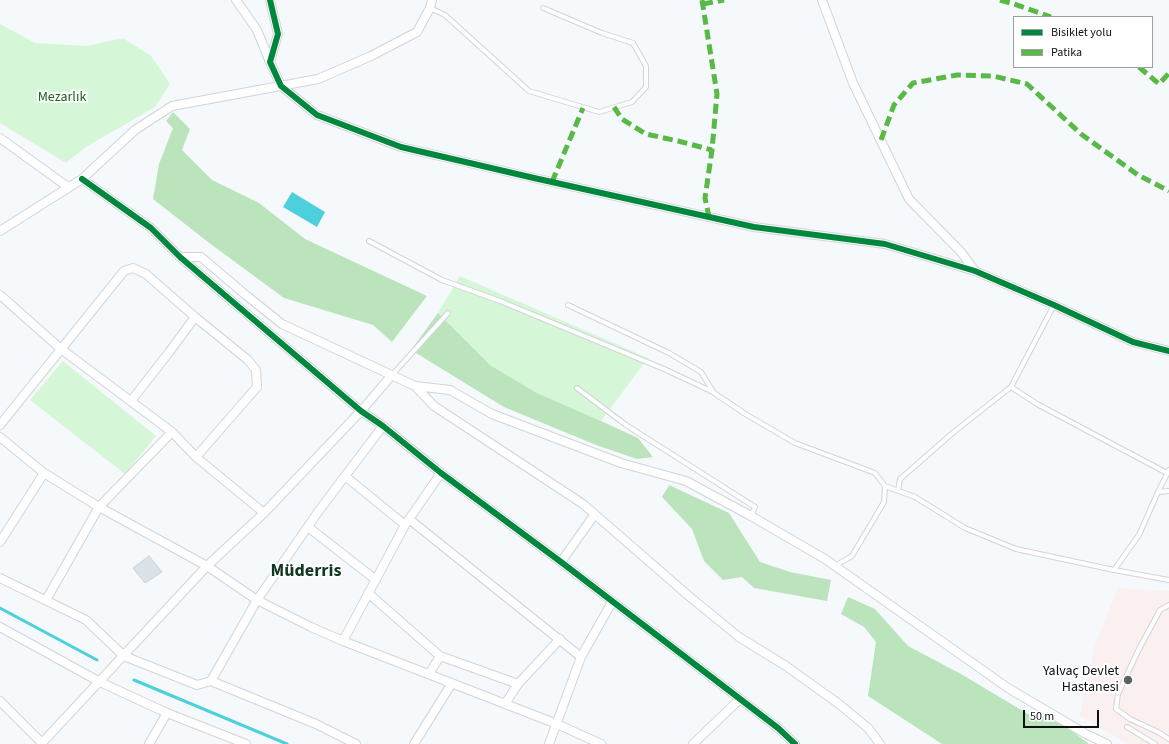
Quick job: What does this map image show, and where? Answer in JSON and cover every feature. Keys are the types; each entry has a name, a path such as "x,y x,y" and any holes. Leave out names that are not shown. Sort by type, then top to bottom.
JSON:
{"street":[{"path":"236,0 257,30 281,86 317,114 401,147 754,227 885,244 975,271 1054,305 1133,342 1169,351"},
{"path":"270,0 278,34 270,62"},
{"path":"822,0 853,83 909,199 961,252 975,271"},
{"path":"0,231 82,178 135,130 172,106 318,79 371,56 417,32 431,4"},
{"path":"0,138 68,187"},
{"path":"82,178 151,228 180,257 361,411 383,426 441,473 561,562 778,728 795,744"},
{"path":"180,257 201,257 282,324 415,386 450,390 492,414 622,463 686,481 751,516 825,559 1008,688 1086,734 1107,744"},
{"path":"0,425 124,271 134,268 146,274 195,317 248,360 256,370 257,387 196,457"},
{"path":"0,295 61,349 172,432 196,457 264,513"},
{"path":"131,401 170,352 195,317"},
{"path":"0,701 42,744 206,566 264,513 361,411 392,375"},
{"path":"415,386 434,406 583,504 690,597 739,637 786,666 839,704 868,728 880,744"},
{"path":"211,681 257,600 308,527 383,426"},
{"path":"46,600 99,507 172,432"},
{"path":"0,437 44,473 99,507 206,566 257,600 343,641 557,724 601,744"},
{"path":"0,542 44,473"},
{"path":"343,641 407,522 441,473"},
{"path":"345,476 560,639 581,657"},
{"path":"561,562 595,514"},
{"path":"308,527 376,580"},
{"path":"0,578 86,620 124,656 197,685 211,681 316,724 356,744"},
{"path":"368,593 440,656 518,684"},
{"path":"549,744 581,657 612,602"},
{"path":"0,627 100,682 235,742 246,744"},
{"path":"505,704 518,684 560,639"},
{"path":"429,674 440,656"},
{"path":"414,744 452,683"},
{"path":"693,744 740,699"},
{"path":"149,744 167,713"}],"lane":[{"path":"431,4 529,91 599,112 632,102 646,87 646,66 633,43 602,33 543,8"},
{"path":"369,241 442,280 500,301 664,368 714,393 795,444 875,473 885,486 915,497 966,528 1016,549 1169,580"},
{"path":"898,491 900,479 955,431 1011,387 1054,305"},
{"path":"568,306 682,360 701,372 714,393"},
{"path":"392,375 448,313"},
{"path":"1011,387 1037,404 1168,471 1139,536 1114,570"},
{"path":"577,388 626,425 755,507 751,516"},
{"path":"835,566 852,556 884,502 885,486"},
{"path":"1158,492 1169,491"},
{"path":"1169,605 1160,610 1138,651 1118,694 1116,709 1130,719 1158,732 1169,739"},
{"path":"1127,727 1155,744"}],"shaded area":[{"name":"Yalvaç Devlet Hastanesi","path":"1118,588 1169,591 1169,744 1128,744 1080,715 1095,645"}],"green space":[{"name":"Mezarlık","path":"0,24 35,43 86,46 123,38 151,56 170,84 155,107 86,147 66,163 0,123"},
{"path":"173,112 190,129 182,150 212,180 259,203 305,239 427,296 392,342 373,325 284,298 153,199 159,164 173,128 166,121"},
{"path":"460,276 648,358 601,421 537,393 490,365 438,313"},
{"path":"438,313 490,365 537,393 638,438 653,457 637,459 596,445 504,407 411,350"},
{"path":"63,361 156,436 125,474 30,400"},
{"path":"669,485 729,513 760,562 790,572 831,580 827,601 754,588 742,577 723,580 704,561 692,529 662,497"},
{"path":"848,597 875,609 908,646 961,674 1033,717 1048,716 1064,725 1089,744 942,744 868,696 876,642 864,627 841,614"}],"water":[{"path":"292,192 325,212 317,227 283,207"}],"building":[{"path":"149,556 162,572 145,583 133,568"}],"waterway":[{"path":"0,608 97,660"},
{"path":"134,680 287,744"}],"marked path":[{"path":"702,0 717,94 712,150 705,198 709,217"},
{"path":"703,4 724,0"},
{"path":"1000,0 1048,16"},
{"path":"1140,68 1159,84 1169,73"},
{"path":"881,140 894,105 913,83 957,75 993,76 1027,84 1081,134 1138,175 1169,191"},
{"path":"614,107 622,119 646,134 712,150"},
{"path":"552,182 583,108"}],"cycle path":[{"path":"270,0 278,34 270,62 281,86 317,115 401,147 534,178 754,227 885,244 975,271 1054,305 1133,342 1169,351"},
{"path":"82,179 151,228 180,257 361,411 383,426 441,473 561,562 778,728 795,744"}],"place":[{"name":"Yalvaç Devlet Hastanesi","path":"1128,680"}],"district":[{"name":"Müderris","path":"306,572"}]}
